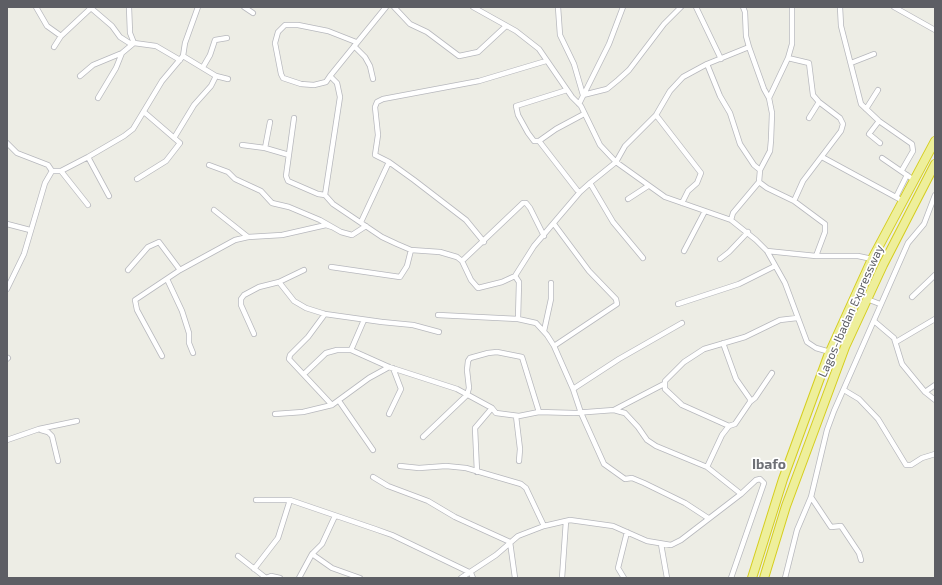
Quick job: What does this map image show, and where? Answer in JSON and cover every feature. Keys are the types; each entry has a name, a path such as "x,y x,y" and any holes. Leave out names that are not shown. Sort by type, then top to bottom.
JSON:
{"highway":[{"name":"Lagos-Ibadan Expressway","path":"752,578 783,479 830,352 910,177 935,141"},
{"name":"Lagos-Ibadan Expressway","path":"764,578 777,534 845,347 867,299 935,164"}],"street":[{"path":"36,7 47,26 61,36"},
{"path":"54,47 61,36 92,7 112,26 120,37 133,44 156,46 180,60"},
{"path":"129,7 130,33 133,44"},
{"path":"52,171 61,171 88,157 133,129 162,81 180,60 198,7"},
{"path":"244,7 253,13"},
{"path":"372,79 370,66 355,44 328,31 298,25 284,25 278,32 275,43 283,78 301,84 314,85 326,82 355,44 386,7"},
{"path":"394,7 410,24 427,32 459,56 478,52 506,26"},
{"path":"473,7 506,26 539,49 567,90 579,104 598,141 616,162 665,197 731,220 748,232 767,252 785,284 807,342 816,348 830,352"},
{"path":"558,7 560,35 574,64 583,96"},
{"path":"579,104 609,44 623,7"},
{"path":"583,96 607,89 629,70 664,24 680,7"},
{"path":"696,7 700,17 712,36 722,59"},
{"path":"731,220 733,213 759,182 760,170 770,151 771,140 772,113 769,98 759,76 749,47 746,36 745,12 743,7"},
{"path":"769,98 788,58 793,36 792,7"},
{"path":"840,7 840,26 859,97 866,109 912,144 913,151 902,170"},
{"path":"894,7 935,30"},
{"path":"202,67 210,55 215,40 227,38"},
{"path":"80,76 93,65 122,53 133,44"},
{"path":"294,118 286,176 288,181 318,194 325,195 333,204 366,226 382,236 411,250 440,252 457,257 462,262 471,280 478,288 502,282 515,276 534,246 580,192 616,162 626,146 656,115 675,84 683,77 707,64 749,47"},
{"path":"98,98 116,68 122,53"},
{"path":"851,63 874,54"},
{"path":"182,56 216,76 228,79"},
{"path":"788,58 809,63 812,92 819,102 840,118 843,124 841,131 824,151 822,158 803,181 794,201"},
{"path":"484,242 466,220 389,162 375,154 378,135 374,115 377,102 391,96 404,96 479,81 546,61"},
{"path":"707,64 720,96 730,113 740,144 754,165 760,170"},
{"path":"174,138 194,105 211,86 216,76"},
{"path":"325,195 340,97 337,83 330,76"},
{"path":"567,90 516,106 518,115 528,133 534,141 539,141 580,192"},
{"path":"866,109 878,90"},
{"path":"808,118 819,102"},
{"path":"137,180 166,161 180,143 144,112"},
{"path":"539,141 556,129 584,114"},
{"path":"656,115 674,135 701,173 697,183 688,191 682,203"},
{"path":"880,121 869,134 880,143"},
{"path":"265,148 270,122"},
{"path":"7,143 17,154 48,165 52,171"},
{"path":"242,144 265,148 289,155"},
{"path":"88,157 109,196"},
{"path":"822,158 900,199"},
{"path":"882,158 902,170 910,177"},
{"path":"360,222 389,162"},
{"path":"209,165 228,172 235,179 261,191 272,204 289,207 320,220 332,227"},
{"path":"7,289 19,266 44,182 52,171"},
{"path":"61,171 88,205"},
{"path":"759,182 767,188 794,201 825,224 825,232 816,256"},
{"path":"590,183 613,222 643,258"},
{"path":"628,199 648,186"},
{"path":"785,578 797,530 811,497 827,430 858,353 874,321 880,304 908,243 924,224 935,195"},
{"path":"462,262 519,207 526,203 544,236"},
{"path":"214,210 248,237"},
{"path":"684,251 705,211"},
{"path":"7,224 30,230"},
{"path":"554,224 589,271 616,299 617,304 554,346"},
{"path":"162,356 137,310 135,300 180,270 235,240 248,237 282,235 311,230 326,225 352,235 366,226"},
{"path":"720,259 729,252 748,232"},
{"path":"128,270 148,247 159,242 180,270"},
{"path":"331,267 400,277 407,266 411,250"},
{"path":"767,252 816,256 858,256 872,259"},
{"path":"678,304 739,284 775,266"},
{"path":"254,334 241,305 241,299 244,295 259,288 279,282 304,270"},
{"path":"912,297 935,275"},
{"path":"515,276 519,282 518,319"},
{"path":"167,279 182,310 189,333 189,343 193,353"},
{"path":"279,282 294,301 306,308 325,314 413,325 439,332"},
{"path":"544,331 552,299 551,283"},
{"path":"867,299 880,304"},
{"path":"325,314 308,337 290,354 289,359 291,363 304,374 332,405"},
{"path":"438,315 518,319 536,323 544,331 554,346 573,389 581,413 604,464 625,479 632,478 644,483 685,503 708,518"},
{"path":"614,410 664,384 672,372 694,354 723,343 745,337 780,320 797,318"},
{"path":"896,342 935,319"},
{"path":"351,350 364,320"},
{"path":"874,321 889,333 896,342 902,364 925,392 935,400"},
{"path":"573,389 619,359 682,322"},
{"path":"723,343 736,379 750,399 750,402"},
{"path":"304,374 326,353 337,350 351,350 391,367 450,387 492,408 496,413 516,416 539,412 581,413 614,410 625,413 647,440 656,446 707,467 741,494"},
{"path":"423,437 467,395 469,388 467,363 470,358 488,353 518,355 524,360 539,412"},
{"path":"275,414 303,412 332,405 369,378 391,367"},
{"path":"389,414 401,389 391,367"},
{"path":"707,467 722,435 729,426 735,424 772,373"},
{"path":"664,384 669,393 682,405 729,426"},
{"path":"925,392 935,385"},
{"path":"844,390 859,399 878,419 906,465 911,465 922,458 935,454"},
{"path":"339,401 373,450"},
{"path":"477,472 475,428 492,408"},
{"path":"516,416 520,449 519,461"},
{"path":"7,440 39,429 77,421"},
{"path":"39,429 48,432 52,436 58,461"},
{"path":"400,466 419,468 455,466 525,486 544,526"},
{"path":"373,477 388,486 428,501 456,517 510,542"},
{"path":"462,578 472,576 510,542 526,532 566,521 600,523 627,532 647,541 671,545 677,543 741,494 756,480 763,480 764,483 731,578"},
{"path":"811,497 831,528 841,526 859,553 861,560"},
{"path":"256,500 290,500 392,535 472,576"},
{"path":"254,569 278,538 290,500"},
{"path":"299,578 312,554 322,544 335,516"},
{"path":"562,578 566,521"},
{"path":"624,578 618,568 627,532"},
{"path":"510,542 515,578"},
{"path":"661,544 667,578"},
{"path":"312,554 339,572 360,578"},
{"path":"238,556 266,578 271,576 280,578"}],"district":[{"name":"Ibafo","path":"769,464"}]}
